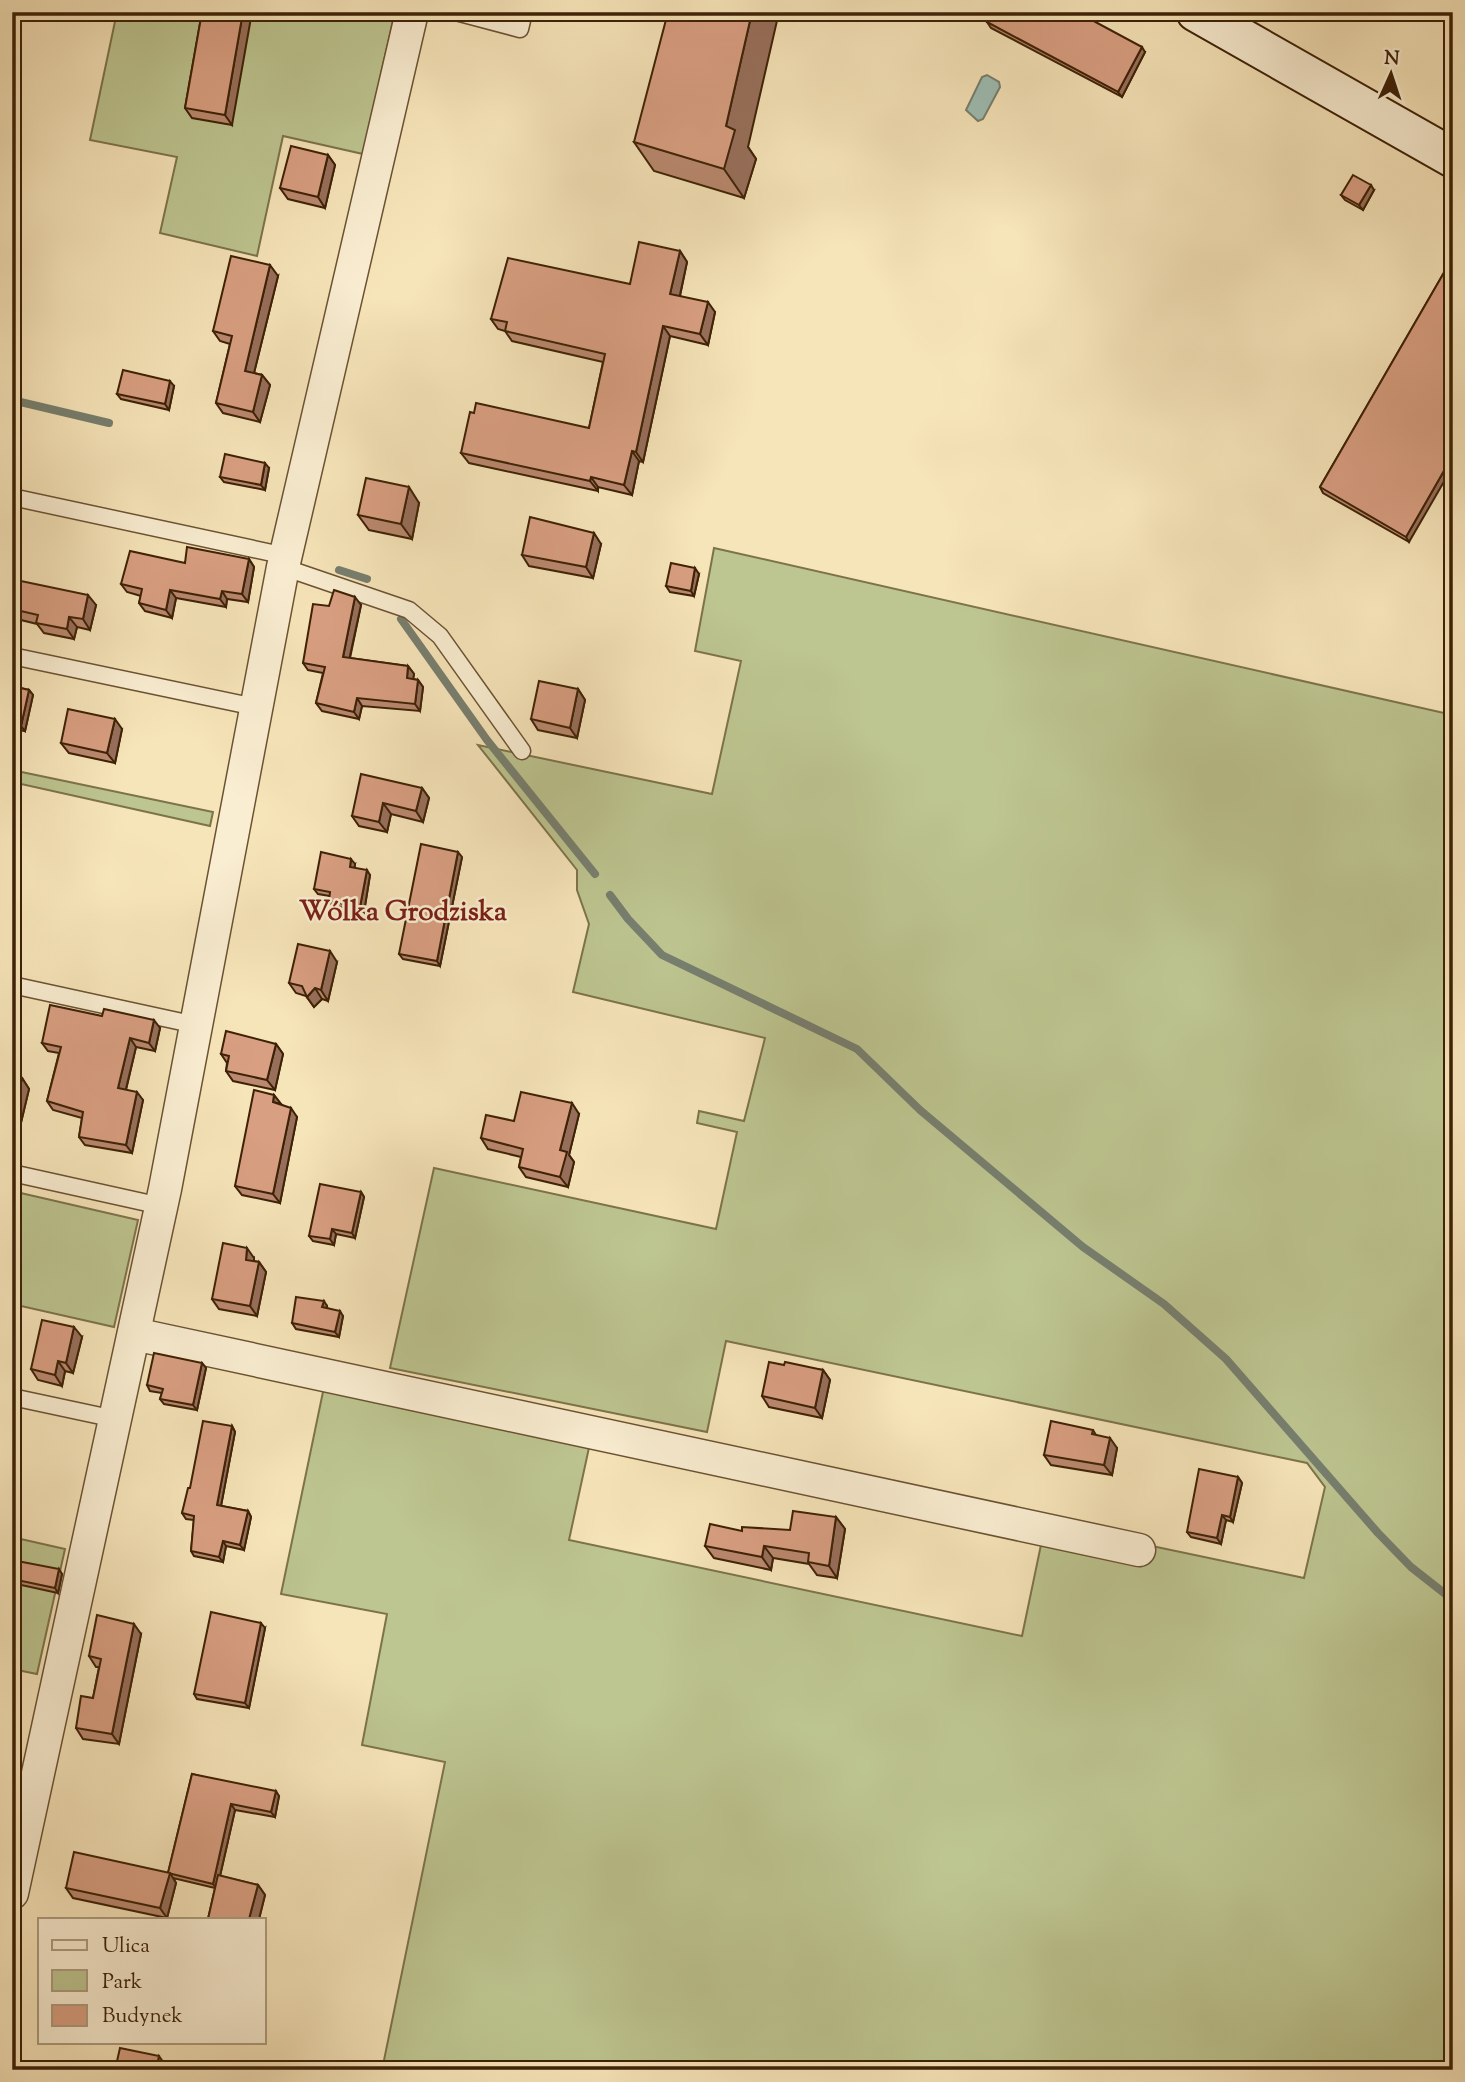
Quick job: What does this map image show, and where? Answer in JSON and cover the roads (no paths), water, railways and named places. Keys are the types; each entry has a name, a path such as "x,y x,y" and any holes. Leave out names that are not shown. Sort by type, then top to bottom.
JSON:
{"street":[{"path":"12,1893 161,1206 285,561 412,12"},
{"path":"1196,12 1453,158"},
{"path":"134,1334 1139,1550"}],"lane":[{"path":"456,12 520,29 524,12"},
{"path":"12,497 285,561 409,610 440,636 522,751"},
{"path":"12,656 256,706"},
{"path":"12,985 196,1025"},
{"path":"12,1173 161,1206"},
{"path":"12,1397 115,1419"}],"water":[{"path":"987,75 999,82 1000,87 983,119 978,121 966,110 982,77"}],"waterway":[{"path":"12,400 109,423"},
{"path":"339,570 367,579"},
{"path":"401,619 487,740 595,874"},
{"path":"610,895 628,919 662,955 857,1049 920,1110 1083,1247 1164,1304 1226,1359 1411,1567 1453,1600"}],"district":[{"name":"Wólka Grodziska","path":"403,913"}]}
